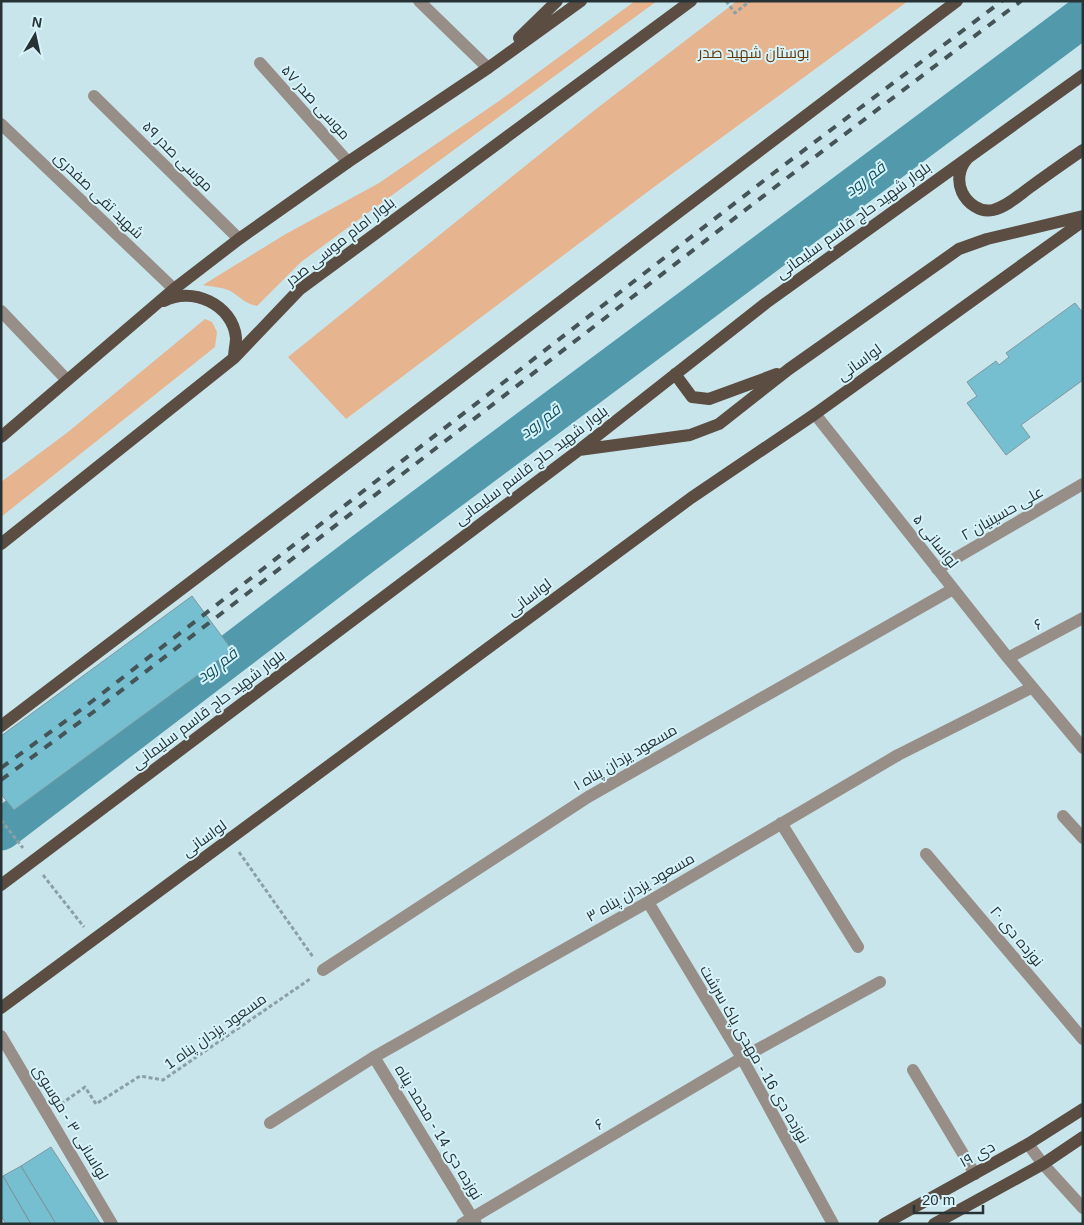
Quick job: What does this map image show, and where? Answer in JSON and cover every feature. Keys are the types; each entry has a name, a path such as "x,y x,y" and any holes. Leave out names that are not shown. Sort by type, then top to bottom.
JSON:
{"main road":[{"path":"488,68 557,1"},
{"path":"1,437 174,289 239,239 348,162 488,68 581,1"},
{"name":"بلوار امام موسی صدر","path":"1,544 234,358 299,290 691,1"},
{"path":"1,726 957,1"},
{"name":"بلوار شهید حاج قاسم سلیمانی","path":"1,885 579,450 766,303 1083,75"},
{"path":"972,154 960,169 960,188 964,197 970,203 976,207 992,210 1008,203 1083,150"},
{"path":"579,450 690,435 719,424 789,369 959,249 987,239 1083,216"},
{"name":"لواسانی","path":"1,1008 691,498 815,414 1083,221"},
{"path":"153,307 172,297 193,295 213,302 228,317 236,337 234,358"},
{"path":"675,374 692,396 709,399 789,369"},
{"name":"۱۹ دی","path":"884,1224 1082,1112"},
{"path":"934,1224 1042,1164 1083,1137"}],"street":[{"path":"420,1 488,68"},
{"name":"موسی صدر ۵۷","path":"260,63 348,162"},
{"name":"موسی صدر ۵۹","path":"94,96 239,239"},
{"name":"شهید تقی صفدری","path":"1,124 174,289"},
{"path":"1,310 67,380"},
{"name":"لواسانی ۵","path":"815,414 1031,688 1083,748"},
{"name":"۲ علی حسینیان","path":"937,570 1083,484"},
{"name":"۱ مسعود یزدان پناه","path":"323,970 588,797 954,590"},
{"name":"۶","path":"1008,658 1083,618"},
{"name":"۳ مسعود یزدان پناه","path":"270,1123 374,1058 648,902 898,755 1031,688"},
{"path":"1063,816 1083,838"},
{"path":"781,823 858,947"},
{"name":"نوزده دی ۲۰","path":"926,854 1083,1039"},
{"name":"نوزده دی 16 - مهدی پاک سرشت","path":"648,902 742,1058 833,1224"},
{"name":"۶","path":"470,1222 742,1058 880,982"},
{"name":"لواسانی ۳ - موسوی","path":"1,1036 112,1224"},
{"name":"نوزده دی 14 - محمد پناه","path":"374,1058 470,1222"},
{"path":"913,1070 975,1174"},
{"path":"1028,1144 1042,1164 1083,1208"}],"path":[{"path":"726,1 735,13 750,1"},
{"path":"230,840 323,970"},
{"name":"1 مسعود یزدان پناه","path":"47,1114 85,1087 96,1104 140,1076 163,1080 323,970"}],"green space":[{"path":"635,1 657,1 301,262 257,306 229,290 203,285 284,235 379,183 499,101"},
{"name":"بوستان شهید صدر","path":"737,1 908,1 654,187 346,419 288,357 596,109"},
{"path":"205,319 212,322 217,332 215,347 1,517 1,482 68,432"}],"building":[{"path":"1075,303 1083,313 1083,380 1021,425 1030,437 1006,455 967,403 977,396 967,382 996,361 999,365 1009,357 1006,353"},
{"path":"192,596 232,650 14,810 1,794 1,736"},
{"path":"51,1147 100,1223 56,1224 21,1166"},
{"path":"21,1166 56,1224 31,1224 3,1176"},
{"path":"3,1176 31,1224 6,1224 1,1216 1,1177"}],"waterway":[{"name":"قم رود","path":"1,830 360,556 1083,17"}],"railway":[{"path":"1,768 86,706 775,172 1002,1"},
{"path":"1,780 92,713 783,181 1021,1"}]}
